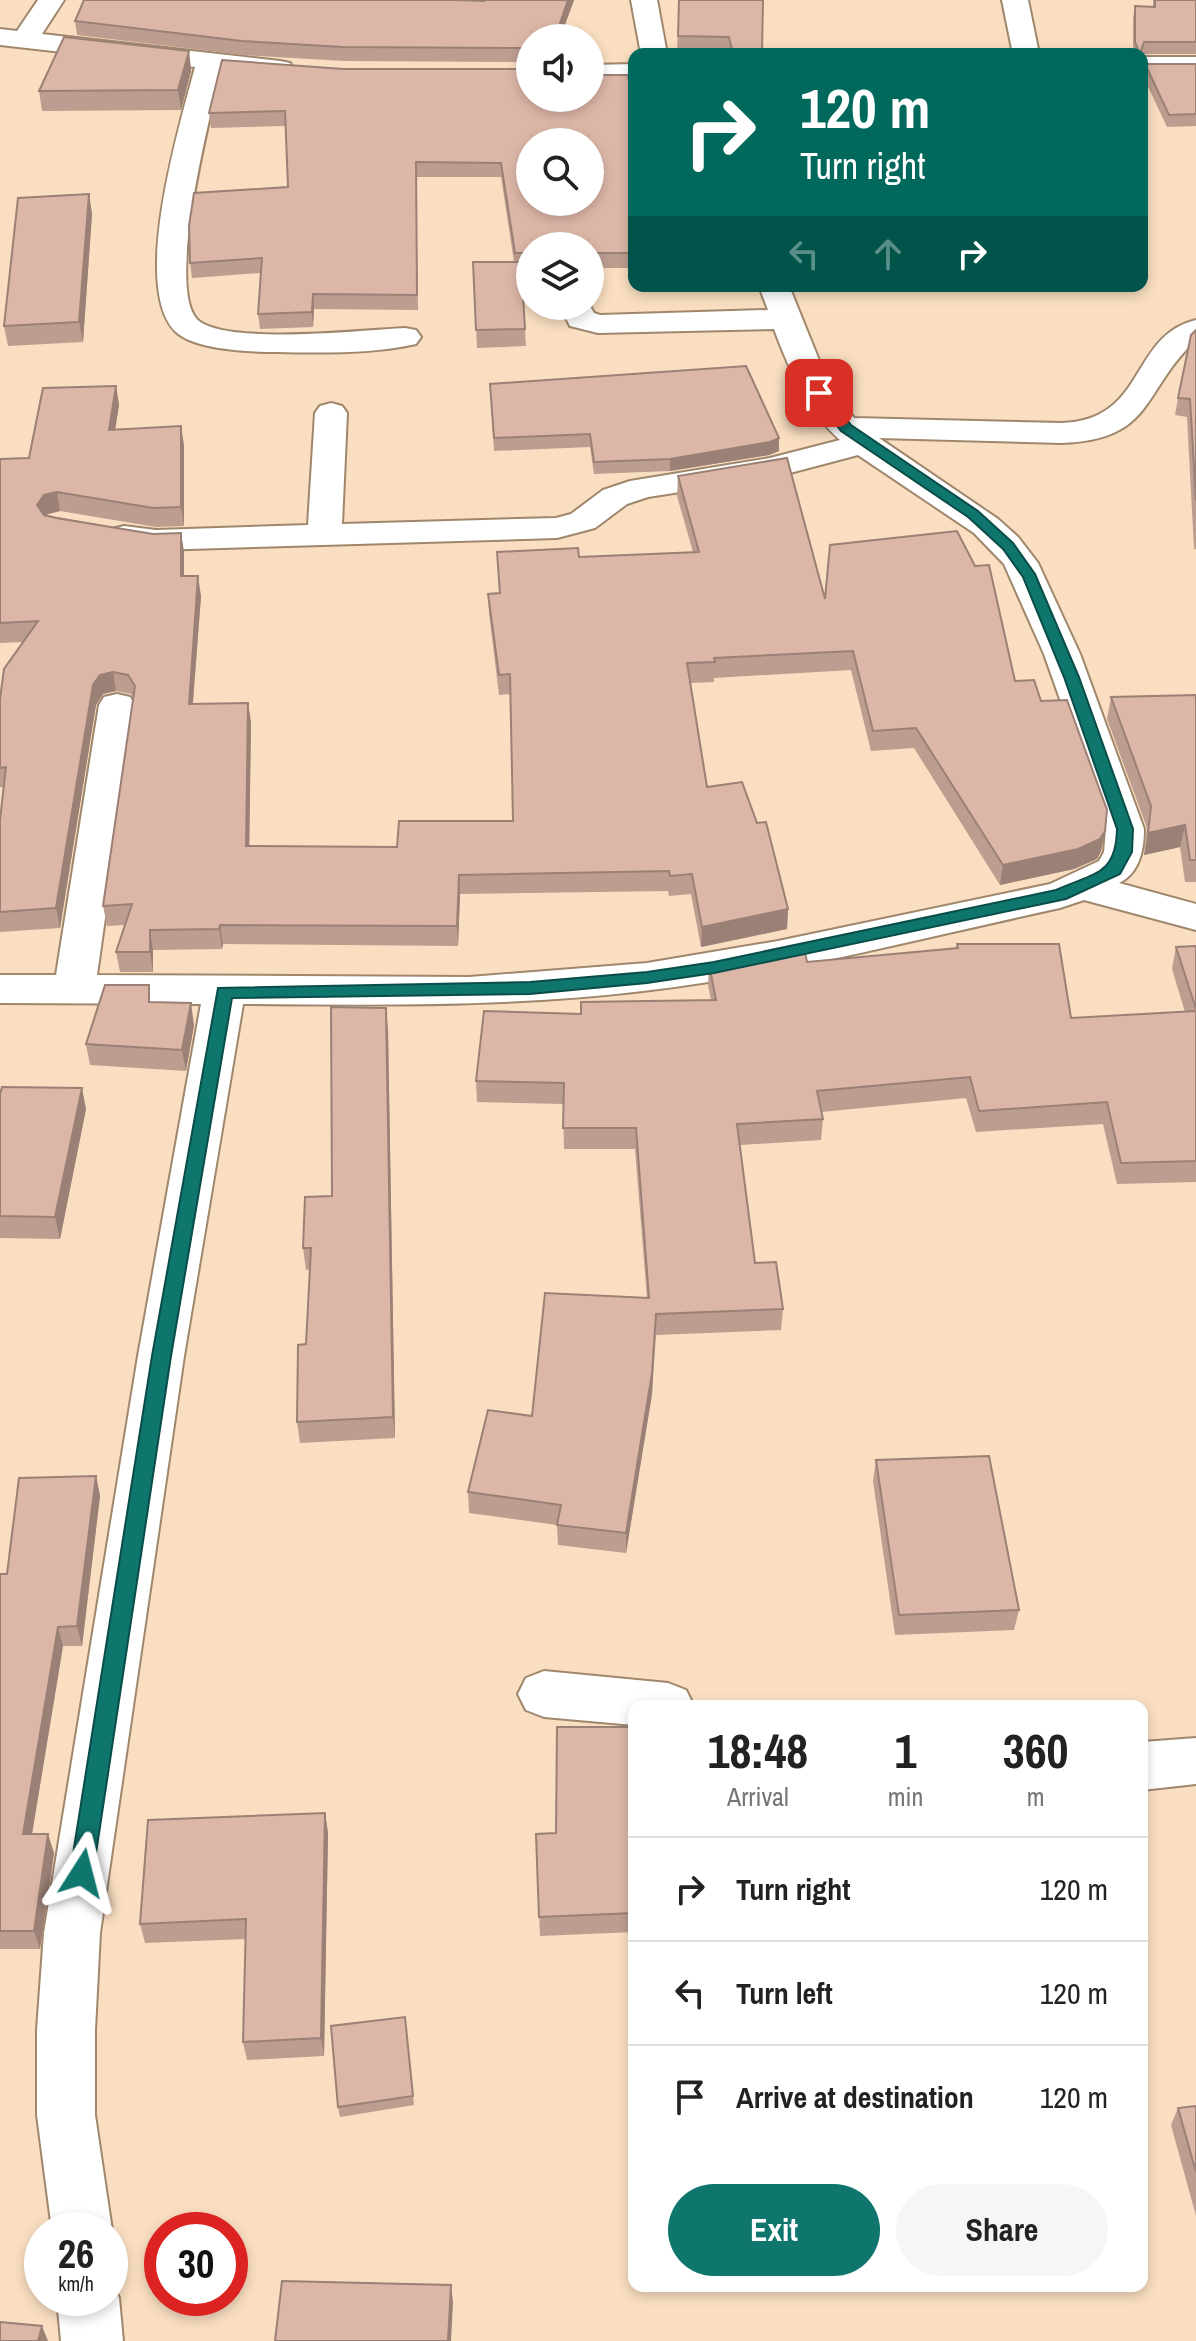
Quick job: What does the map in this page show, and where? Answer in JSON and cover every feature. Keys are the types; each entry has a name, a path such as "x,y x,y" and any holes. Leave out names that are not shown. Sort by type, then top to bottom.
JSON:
{"street":[{"path":"13,38 51,0"},
{"path":"644,0 653,48"},
{"path":"1015,0 1025,48"},
{"path":"13,38 304,70"},
{"path":"210,62 181,182 172,242 173,307 186,326 215,339 245,343 405,337"},
{"path":"1148,65 1196,65"},
{"path":"604,73 628,72"},
{"path":"0,989 469,991 647,977 778,955 1060,895 1114,870 1124,852 1125,829 1071,677 1030,577 1008,546 973,514 856,436 829,409 810,377 780,302 598,324 584,320"},
{"path":"99,530 156,540 557,528 583,521 615,497 642,488 771,468 856,436 1063,432 1107,426 1138,402 1177,337 1196,329"},
{"path":"324,535 331,413"},
{"path":"74,990 117,705"},
{"path":"1082,886 1196,917"},
{"path":"79,2212 66,2115 66,2030 72,1933 161,1356 224,992"},
{"path":"544,1694 628,1702"},
{"path":"1148,1765 1196,1761"},
{"path":"90,2316 92,2341"}],"building":[{"path":"84,0 568,0 560,24 516,24 516,48 343,47 242,41 75,21"},
{"path":"679,0 763,0 762,48 732,48 729,37 678,36"},
{"path":"1155,0 1196,0 1196,42 1144,42 1142,48 1138,48 1135,6 1155,7"},
{"path":"64,37 189,51 178,90 39,91"},
{"path":"222,60 343,69 516,69 516,112 604,112 604,75 628,75 628,253 604,253 604,232 516,232 515,253 501,163 416,162 417,295 313,294 312,312 258,314 262,258 190,263 189,226 194,193 288,187 285,111 209,113"},
{"path":"1148,64 1196,64 1196,114 1169,115 1148,70"},
{"path":"89,194 79,322 4,326 18,198"},
{"path":"473,262 516,262 516,320 524,320 525,329 476,330"},
{"path":"1196,330 1196,501 1190,399 1178,398 1191,335"},
{"path":"746,366 779,438 770,442 670,459 594,462 590,434 494,438 490,384"},
{"path":"116,386 109,430 181,426 181,507 153,508 57,492 44,495 37,505 44,515 56,518 153,534 181,533 181,576 198,576 189,704 248,703 246,846 397,847 399,821 513,821 510,674 499,675 488,594 500,593 497,552 578,548 579,557 699,552 678,476 787,458 825,599 830,545 957,531 975,566 989,565 1015,681 1034,680 1041,701 1067,700 1107,810 1105,831 1100,839 1078,849 1003,865 916,728 873,731 853,651 714,658 715,662 687,663 707,787 742,782 757,823 766,822 788,909 702,927 692,874 670,876 669,871 459,875 457,926 220,925 219,929 150,930 150,952 116,952 132,904 103,906 135,686 128,675 113,672 100,675 93,685 56,908 0,912 0,820 6,767 0,768 0,699 4,669 38,621 0,623 0,459 29,458 43,388"},
{"path":"1196,695 1196,860 1190,860 1185,825 1148,833 1151,806 1111,697"},
{"path":"957,944 1059,944 1071,1018 1196,1011 1196,1161 1121,1163 1107,1102 979,1111 970,1077 817,1091 823,1119 737,1124 755,1263 776,1262 783,1309 656,1314 652,1373 626,1533 557,1525 561,1505 468,1492 488,1410 532,1416 545,1293 649,1298 636,1128 563,1128 564,1083 476,1081 484,1011 581,1014 581,1002 716,1000 709,964 804,947 807,962 958,948"},
{"path":"1196,946 1196,1009 1176,947"},
{"path":"105,985 149,985 149,1002 191,1003 182,1050 86,1044"},
{"path":"331,1007 386,1008 393,1417 297,1422 298,1345 306,1344 311,1248 303,1248 305,1197 332,1196"},
{"path":"2,1087 82,1088 55,1217 0,1216"},
{"path":"989,1456 1019,1610 899,1615 876,1460"},
{"path":"96,1476 77,1626 58,1627 23,1834 48,1834 34,1931 0,1931 0,1574 7,1574 19,1478"},
{"path":"557,1727 628,1727 628,1913 539,1917 536,1834 556,1833"},
{"path":"325,1813 321,2038 243,2042 246,1919 140,1924 148,1820"},
{"path":"405,2017 413,2096 338,2107 331,2026"},
{"path":"1196,2106 1196,2172 1178,2108"},
{"path":"282,2281 451,2285 448,2341 275,2341"},
{"path":"0,2322 42,2326 38,2341 0,2341"}],"route":[{"path":"82,1873 161,1356 224,992 530,988 714,967 1060,895 1114,870 1124,852 1125,829 1071,677 1030,577 1008,546 973,514 846,428 819,393"}]}
